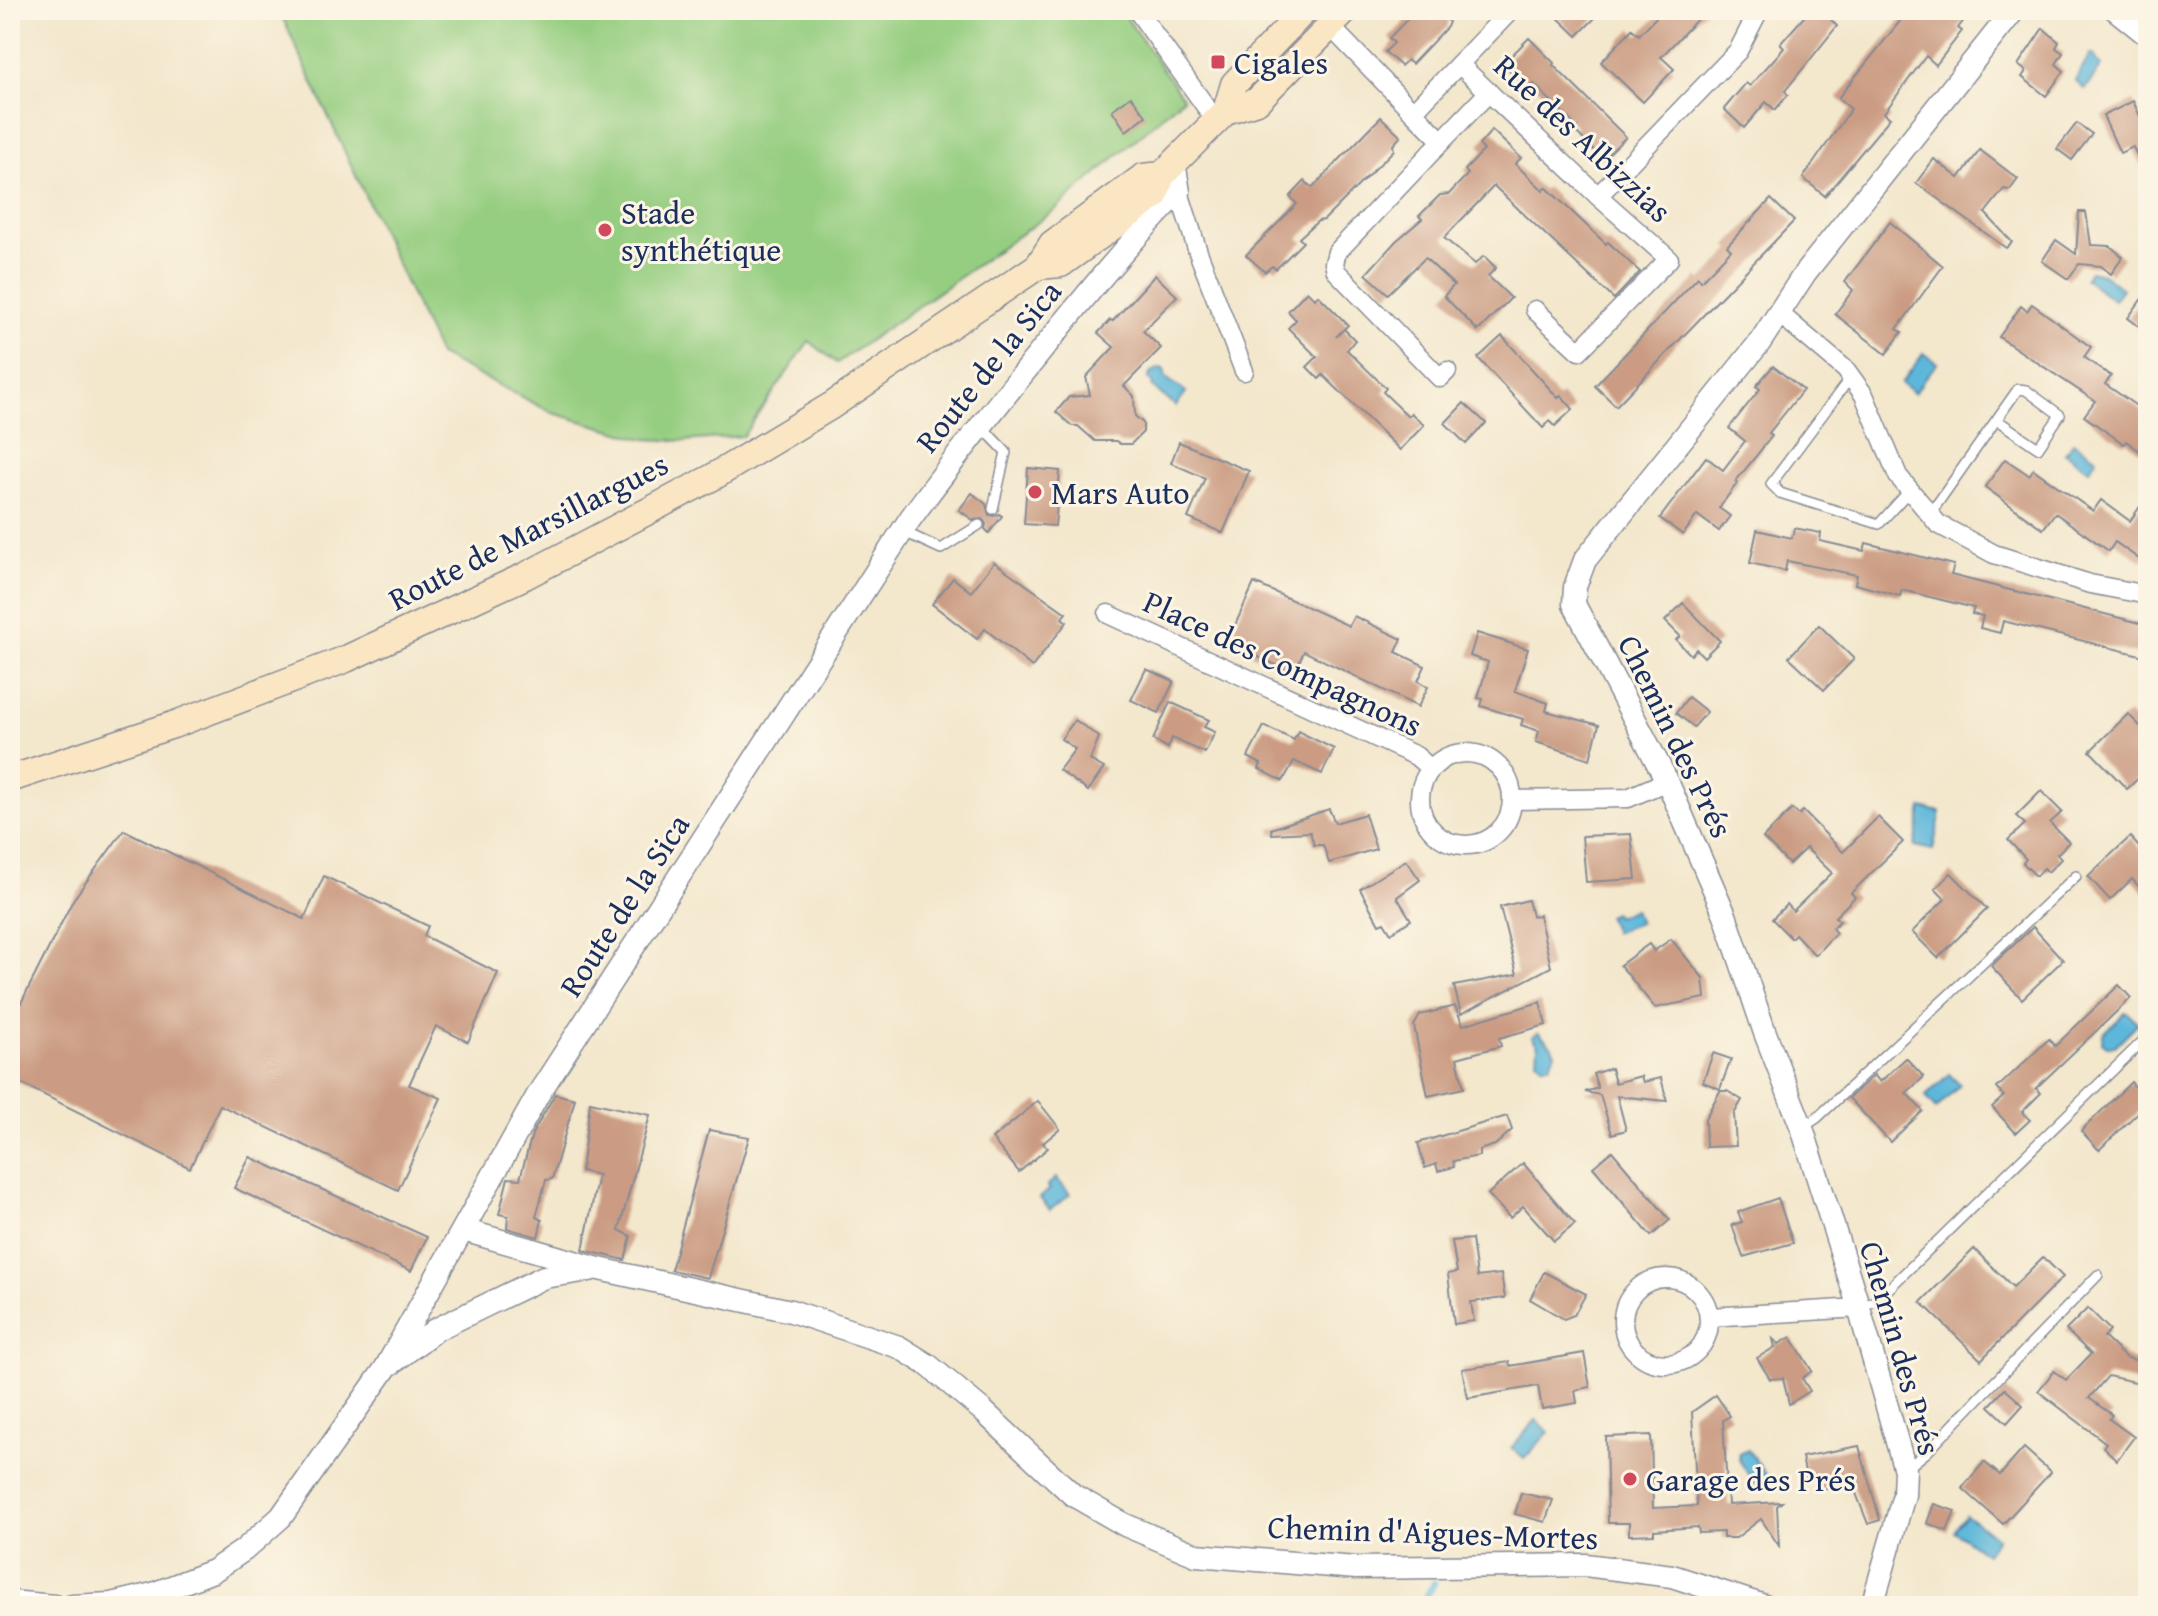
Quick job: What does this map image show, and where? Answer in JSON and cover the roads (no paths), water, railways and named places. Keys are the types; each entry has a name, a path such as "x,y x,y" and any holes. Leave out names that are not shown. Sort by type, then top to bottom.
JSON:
{"main road":[{"path":"1221,116 1234,84 1305,10"},
{"path":"1221,116 1257,101 1332,15"},
{"name":"Route de Marsillargues","path":"10,779 173,725 346,659 525,576 713,477 831,406 1038,266 1061,264 1155,196 1221,116"}],"street":[{"path":"1137,10 1221,116"},
{"path":"1413,112 1511,10"},
{"path":"1598,196 1738,51 1759,10"},
{"name":"Chemin des Prés","path":"1872,1606 1904,1495 1905,1470 1859,1308 1802,1128 1765,1033 1725,915 1667,781 1574,604 1575,587 1585,560 1780,314 1805,273 2014,10"},
{"path":"2113,10 2148,38"},
{"path":"1332,15 1413,112 1442,141"},
{"name":"Rue des Albizzias","path":"1459,64 1669,259 1579,351 1535,310"},
{"path":"1447,371 1440,378 1336,271 1334,263 1337,252 1489,92"},
{"path":"1172,177 1244,371"},
{"name":"Route de la Sica","path":"72,1606 111,1604 153,1594 213,1571 244,1550 281,1517 385,1369 539,1093 902,531 952,461 1139,233 1172,177"},
{"path":"1780,314 1846,370 1864,395 1898,476 1938,524 1994,554 2090,584 2148,595"},
{"name":"Place des Compagnons","path":"1108,614 1416,756 1431,769"},
{"name":"Place des Compagnons","path":"1459,754 1482,757 1502,770 1510,784 1513,800 1504,826 1492,837 1477,844 1461,845 1445,841 1432,830 1423,816 1420,800 1423,784 1431,769 1443,759 1459,754"},
{"path":"1513,800 1628,798 1667,781"},
{"name":"Chemin d'Aigues-Mortes","path":"463,1230 599,1269 791,1311 899,1347 928,1365 982,1410 1073,1495 1125,1525 1196,1555 1356,1568 1585,1565 1672,1576 1764,1606"},
{"name":"Chemin d'Aigues-Mortes","path":"385,1369 435,1330 544,1277 599,1269"},
{"path":"1662,1278 1674,1279 1694,1288 1707,1306 1709,1317 1706,1338 1700,1347 1685,1359 1664,1364 1641,1356 1626,1336 1624,1324 1624,1312 1635,1293 1642,1286 1662,1278"},
{"path":"1709,1317 1859,1308"},
{"path":"10,1602 54,1606"}],"lane":[{"path":"1850,378 1771,484 1780,493 1879,524 1909,491"},
{"path":"1930,514 2018,389 2026,390 2060,415 2038,448 1997,420"},
{"path":"981,426 1006,452 993,509"},
{"path":"902,531 941,549 979,525"},
{"path":"1802,1128 1817,1118 2076,876"},
{"path":"1859,1308 1877,1300 2148,1036"},
{"path":"1905,1470 1927,1452 2098,1275"}],"water":[{"path":"2090,54 2102,66 2085,89 2075,81"},
{"path":"2090,271 2103,274 2122,289 2114,300 2085,279"},
{"path":"1924,353 1937,363 1914,393 1901,383"},
{"path":"1164,369 1166,378 1186,392 1176,406 1152,387 1153,383 1148,379 1151,372"},
{"path":"2073,442 2097,458 2089,470 2065,453"},
{"path":"1922,808 1941,812 1933,850 1915,846"},
{"path":"1634,909 1639,923 1614,932 1607,916 1614,913 1616,917"},
{"path":"2126,1012 2138,1023 2115,1046 2107,1046 2102,1042 2103,1034"},
{"path":"1538,1033 1555,1052 1550,1065 1542,1065 1537,1060 1538,1046 1532,1037"},
{"path":"1949,1074 1960,1085 1936,1109 1925,1097"},
{"path":"1056,1178 1070,1194 1050,1210 1040,1198"},
{"path":"1536,1420 1549,1432 1524,1459 1511,1448"},
{"path":"1748,1450 1768,1477 1755,1485 1739,1460 1739,1454"},
{"path":"1966,1515 1997,1538 1986,1554 1954,1531"}],"waterway":[{"path":"1421,1606 1434,1583"}],"place":[{"name":"Cigales","path":"1218,62"},
{"name":"Stade synthétique","path":"605,230"},
{"name":"Mars Auto","path":"1035,492"},
{"name":"Garage des Prés","path":"1630,1479"}]}
